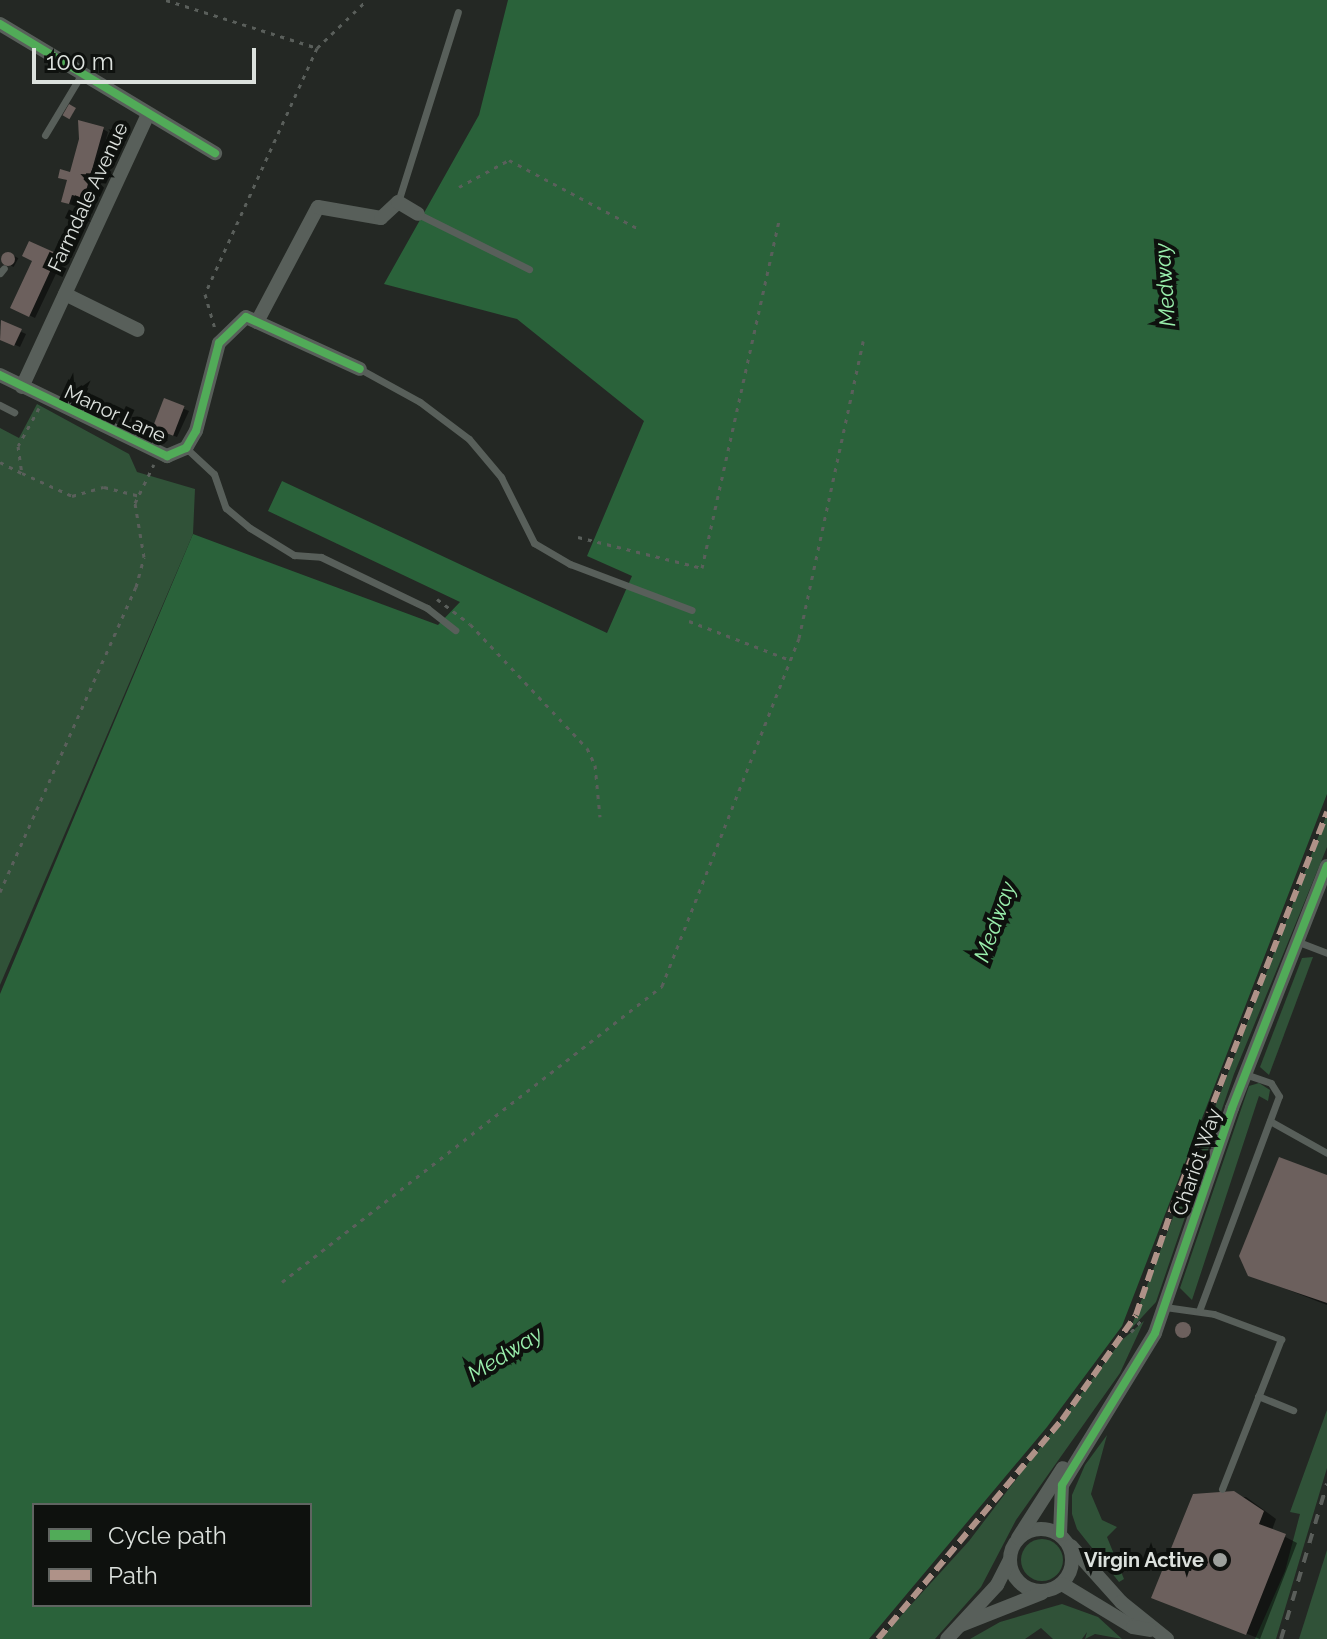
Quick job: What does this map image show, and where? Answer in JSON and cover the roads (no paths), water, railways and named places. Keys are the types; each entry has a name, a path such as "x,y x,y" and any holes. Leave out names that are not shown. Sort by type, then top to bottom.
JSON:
{"street":[{"name":"Farmdale Avenue","path":"0,24 147,117 215,153"},
{"name":"Farmdale Avenue","path":"22,387 147,117"},
{"path":"360,369 257,322 318,207 381,218 398,202 418,214"},
{"name":"Farmdale Avenue","path":"65,294 138,330"},
{"name":"Manor Lane","path":"0,375 156,455 186,448 205,404 219,343 246,317 257,322"},
{"name":"Chariot Way","path":"1075,1457 1140,1360 1165,1307 1245,1074 1327,866"},
{"path":"958,1627 1056,1587 1072,1569 1064,1538 1062,1485 1075,1457"},
{"path":"947,1639 1000,1581 1014,1546 1061,1470 1075,1457"},
{"path":"1150,1630 1064,1538 1038,1529 1014,1546 1011,1569 1019,1583 1034,1591 1056,1587 1133,1627 1150,1630 1167,1639"}],"lane":[{"path":"398,202 458,12"},
{"path":"45,135 81,75"},
{"path":"418,214 529,269"},
{"path":"360,369 420,402 469,439 501,477 534,543 570,564 692,610"},
{"path":"0,405 14,412"},
{"path":"186,448 214,474 226,508 250,528 294,555 321,557 427,608 455,630"},
{"path":"1296,941 1327,953"},
{"path":"1199,1311 1279,1096 1276,1087 1245,1074"},
{"path":"1270,1121 1327,1153"},
{"path":"1165,1307 1199,1311 1281,1339 1222,1489"},
{"path":"1258,1396 1293,1410"}],"water":[{"name":"Medway","path":"508,0 1327,0 1327,794 1122,1326 1047,1427 869,1639 0,1639 0,994 193,534 438,625 460,602 268,511 282,481 607,633 632,576 587,556 644,421 517,319 384,284 479,115"}],"railway":[{"path":"1281,1639 1327,1484"}],"place":[{"name":"Virgin Active","path":"1220,1560"}]}
